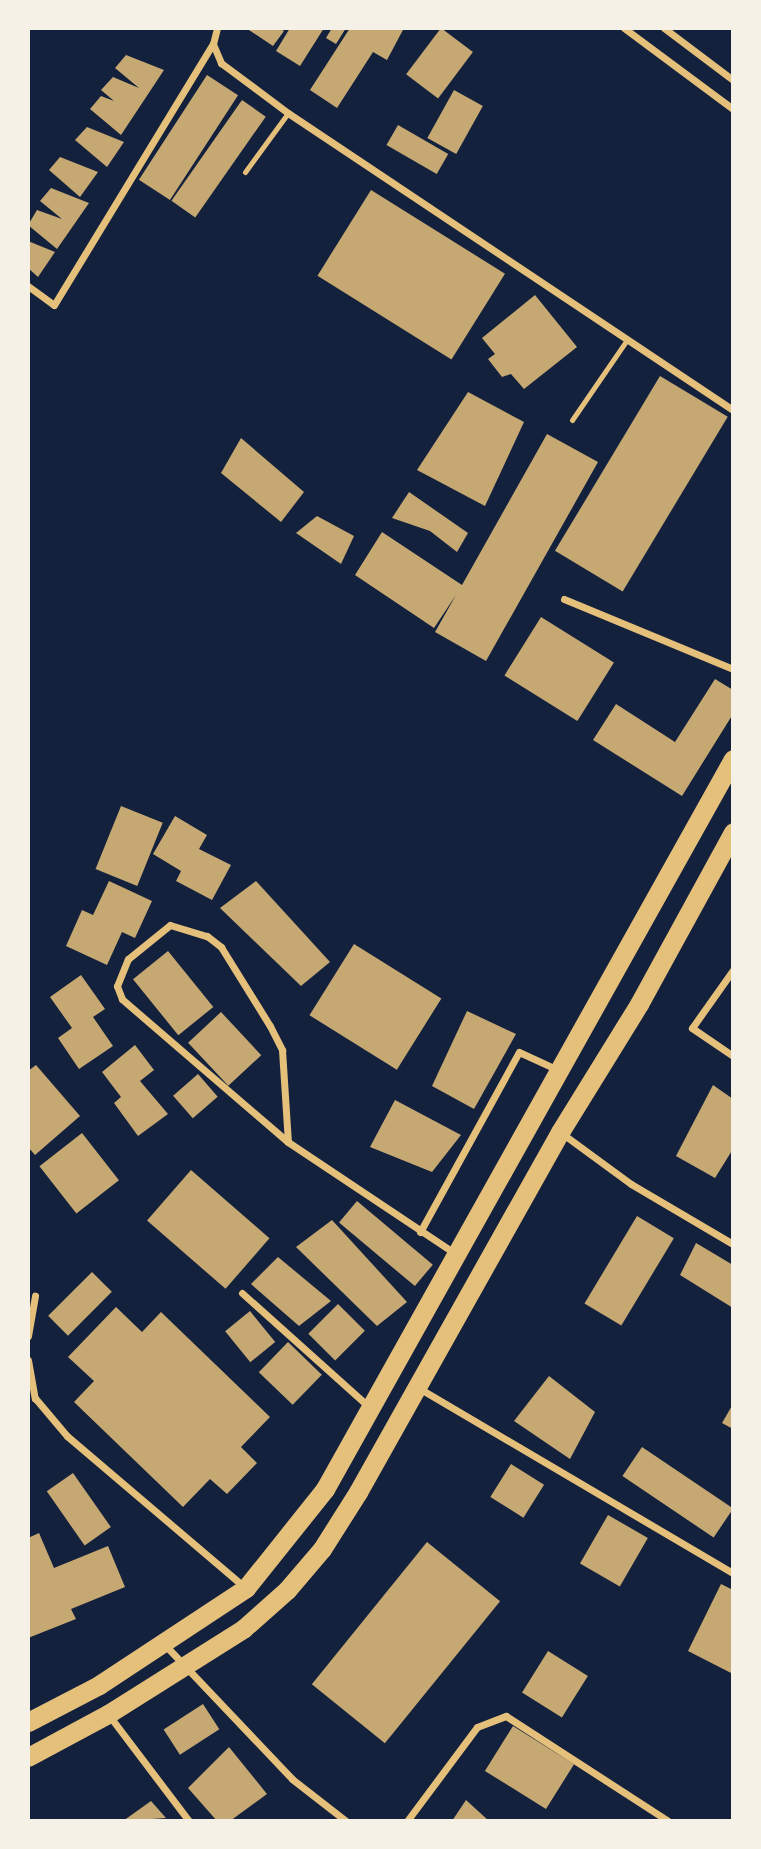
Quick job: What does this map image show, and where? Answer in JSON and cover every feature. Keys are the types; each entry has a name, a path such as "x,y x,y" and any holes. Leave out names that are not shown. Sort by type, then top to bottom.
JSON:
{"highway":[{"path":"33,1719 164,1644 246,1588 325,1489 373,1410 453,1252 561,1072 733,759"},
{"path":"28,1757 108,1714 243,1629 287,1590 322,1549 560,1132 639,1004 733,832"}],"street":[{"path":"28,286 54,305 213,44 218,28"},
{"path":"624,28 733,109"},
{"path":"664,28 733,80"},
{"path":"213,44 221,63 288,113 733,410"},
{"path":"564,599 733,668"},
{"path":"288,1142 282,1050 271,1026 221,947 207,936 170,925 128,959 117,986 122,999 288,1142 453,1252"},
{"path":"733,970 692,1028 733,1056"},
{"path":"420,1232 519,1052 561,1072"},
{"path":"560,1132 631,1184 733,1244"},
{"path":"242,1293 373,1410"},
{"path":"28,1336 35,1296"},
{"path":"28,1360 35,1398 66,1436 246,1588"},
{"path":"415,1386 733,1573"},
{"path":"164,1644 292,1779 346,1821"},
{"path":"108,1714 189,1821"},
{"path":"407,1821 477,1727 506,1716 668,1821"}],"lane":[{"path":"245,172 288,113"},
{"path":"572,420 626,341"}],"building":[{"path":"246,28 279,28 284,31 273,46"},
{"path":"290,28 324,28 300,66 276,51"},
{"path":"332,28 346,28 336,44 326,38"},
{"path":"350,28 404,28 387,60 373,52 337,108 310,90"},
{"path":"441,28 473,52 438,98 406,74"},
{"path":"126,55 164,70 121,135 90,109 101,96 114,101 101,90 113,77 139,88 115,68"},
{"path":"207,75 238,95 170,200 139,180"},
{"path":"454,90 483,106 456,154 427,138"},
{"path":"242,100 266,117 195,217 171,201"},
{"path":"398,125 448,154 437,174 386,145"},
{"path":"87,127 124,142 107,167 75,140"},
{"path":"60,157 98,172 80,197 49,170"},
{"path":"51,188 89,203 57,249 28,225 37,210 62,219 40,201"},
{"path":"371,190 505,274 451,359 317,276"},
{"path":"28,241 55,252 38,277 28,268"},
{"path":"535,295 577,347 524,389 511,374 502,377 488,359 495,354 482,338"},
{"path":"660,376 728,417 623,592 555,551"},
{"path":"468,392 524,422 485,506 417,470"},
{"path":"547,434 598,462 486,661 435,632 456,595 434,628 355,575 382,532 462,585"},
{"path":"241,438 304,492 281,522 221,473"},
{"path":"409,492 468,533 457,552 430,531 392,518"},
{"path":"317,516 354,536 341,564 296,533"},
{"path":"541,617 614,663 577,721 504,676"},
{"path":"715,679 733,690 733,714 682,796 593,740 616,704 675,742"},
{"path":"121,806 163,823 137,886 96,869"},
{"path":"175,816 207,835 199,849 231,865 212,900 176,881 181,871 153,854"},
{"path":"109,881 152,901 135,938 122,932 107,965 66,946 82,910 93,915"},
{"path":"256,881 330,962 301,986 220,908"},
{"path":"354,944 441,999 397,1070 309,1015"},
{"path":"168,951 213,1007 178,1035 133,979"},
{"path":"81,975 105,1009 93,1017 113,1046 79,1069 58,1038 72,1028 50,997"},
{"path":"467,1011 516,1034 474,1109 432,1086"},
{"path":"221,1012 261,1055 228,1086 188,1043"},
{"path":"135,1045 154,1070 140,1081 168,1114 138,1136 114,1103 121,1097 102,1072"},
{"path":"36,1065 80,1116 35,1155 28,1147 28,1071"},
{"path":"198,1074 218,1097 193,1118 173,1096"},
{"path":"713,1085 733,1099 733,1149 715,1178 676,1156"},
{"path":"395,1100 461,1135 432,1172 370,1147"},
{"path":"82,1133 119,1180 76,1214 39,1166"},
{"path":"191,1170 269,1238 226,1289 147,1221"},
{"path":"357,1201 433,1265 415,1286 339,1222"},
{"path":"637,1216 674,1238 621,1326 584,1303"},
{"path":"332,1220 407,1302 377,1326 296,1247"},
{"path":"696,1243 733,1265 733,1308 680,1275"},
{"path":"278,1257 331,1301 299,1326 251,1284"},
{"path":"92,1272 112,1292 68,1336 48,1316"},
{"path":"338,1304 365,1331 335,1361 308,1334"},
{"path":"116,1307 142,1332 161,1312 270,1417 241,1447 257,1463 227,1494 210,1479 183,1507 74,1402 94,1381 68,1357"},
{"path":"250,1311 275,1342 250,1362 225,1331"},
{"path":"288,1342 322,1375 293,1405 259,1372"},
{"path":"549,1376 595,1412 570,1459 514,1421"},
{"path":"733,1404 733,1429 722,1423"},
{"path":"642,1447 733,1508 714,1538 622,1476"},
{"path":"511,1464 544,1485 523,1518 490,1497"},
{"path":"73,1473 111,1527 85,1545 47,1491"},
{"path":"608,1515 648,1538 620,1586 580,1563"},
{"path":"39,1533 54,1568 108,1546 125,1587 71,1609 76,1619 28,1638 28,1538"},
{"path":"427,1542 500,1601 385,1743 312,1684"},
{"path":"721,1584 733,1590 733,1674 688,1651"},
{"path":"548,1651 588,1676 562,1717 522,1693"},
{"path":"203,1704 219,1729 180,1755 164,1730"},
{"path":"513,1726 574,1764 546,1809 485,1771"},
{"path":"229,1747 267,1794 230,1821 217,1821 188,1788"},
{"path":"466,1800 489,1821 452,1821"},
{"path":"151,1801 166,1818 123,1821"}]}
